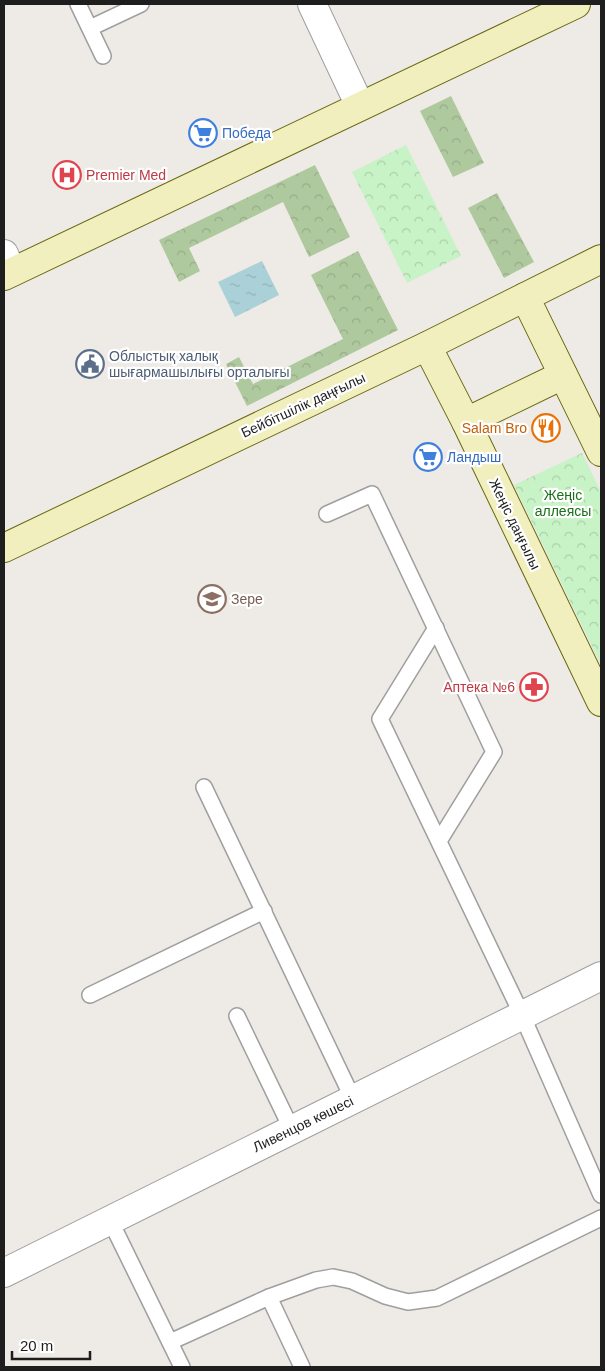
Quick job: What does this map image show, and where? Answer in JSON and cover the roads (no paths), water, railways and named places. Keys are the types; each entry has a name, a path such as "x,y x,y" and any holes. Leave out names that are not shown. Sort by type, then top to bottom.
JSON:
{"main road":[{"path":"7,268 360,106 576,4"},
{"name":"Бейбітшілік даңғылы","path":"4,548 427,346 601,259"},
{"path":"525,297 601,452"},
{"name":"Жеңіс даңғылы","path":"427,346 466,422 601,702"},
{"path":"466,422 563,375"}],"street":[{"path":"312,4 360,106"},
{"name":"Ливенцов көшесі","path":"4,1273 601,976"}],"lane":[{"path":"78,4 104,56"},
{"path":"90,28 141,4"},
{"path":"327,514 372,494 494,752 439,841"},
{"path":"436,628 380,719 522,1015 601,1195"},
{"path":"204,787 354,1099"},
{"path":"90,995 264,911"},
{"path":"237,1016 292,1130"},
{"path":"170,1342 269,1297 316,1280 333,1277 408,1302 437,1298 601,1218"},
{"path":"110,1220 182,1367"},
{"path":"269,1297 302,1367"}],"water":[{"path":"262,261 279,295 235,317 218,282"}],"place":[{"name":"Победа","path":"203,133"},
{"name":"Premier Med","path":"67,175"},
{"name":"Облыстық халық шығармашылығы орталығы","path":"90,364"},
{"name":"Salam Bro","path":"546,428"},
{"name":"Ландыш","path":"428,457"},
{"name":"Зере","path":"212,599"},
{"name":"Аптека №6","path":"534,687"}],"park label":[{"name":"Жеңіс аллеясы","path":"563,504"}]}
